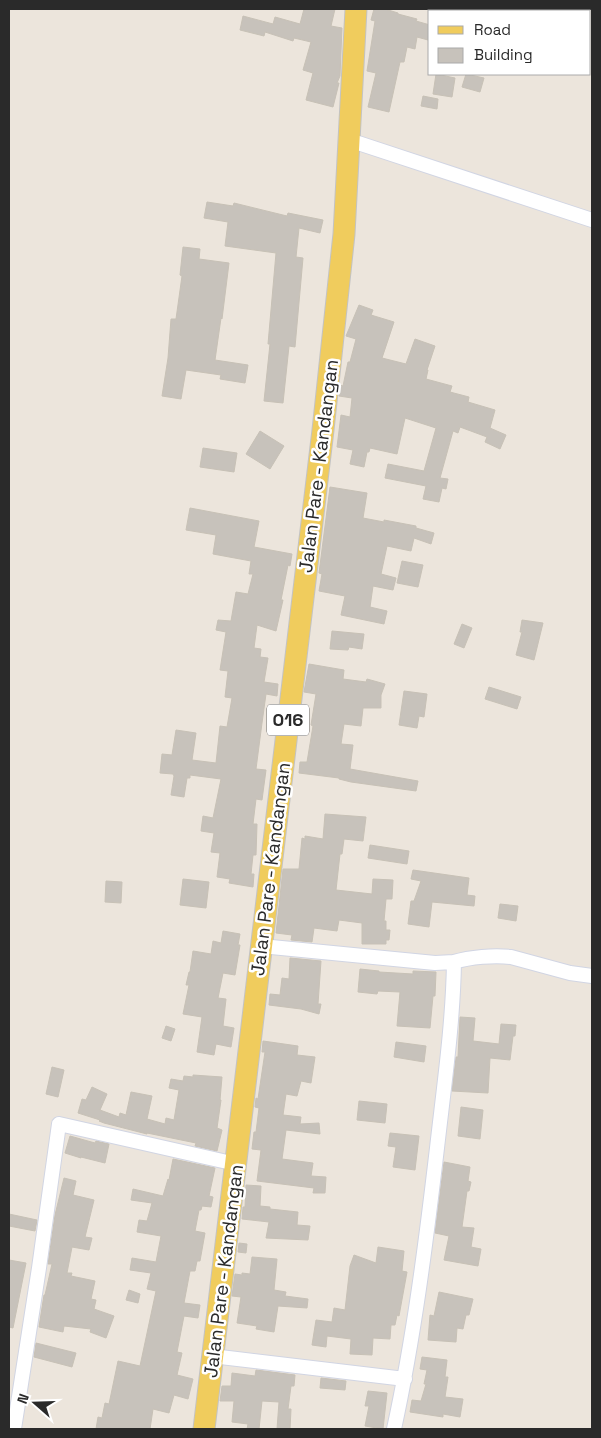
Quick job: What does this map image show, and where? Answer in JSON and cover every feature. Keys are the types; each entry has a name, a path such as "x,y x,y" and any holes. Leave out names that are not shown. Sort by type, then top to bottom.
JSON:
{"main road":[{"name":"Jalan Pare - Kandangan","path":"204,1429 323,430 344,234 356,9"}],"street":[{"path":"349,140 592,220"},
{"path":"261,946 436,963 502,956 570,973 592,976"},
{"path":"394,1429 405,1379 430,1208 449,1048 454,962"},
{"path":"14,1429 59,1124 236,1164"},
{"path":"212,1356 405,1379"}],"building":[{"path":"304,9 335,9 331,26 342,28 340,76 333,107 306,100 313,73 303,70 311,42 294,38 293,41 265,32 264,36 240,30 243,16 273,24 275,17 300,24"},
{"path":"374,9 385,9 428,24 428,40 417,37 415,49 407,47 404,62 400,62 389,112 368,107 376,73 367,71 375,21 371,20"},
{"path":"436,75 455,78 452,97 433,94"},
{"path":"466,75 484,78 480,92 462,87"},
{"path":"423,96 438,99 437,109 421,106"},
{"path":"207,202 233,206 234,203 287,216 288,213 323,220 320,233 299,228 296,257 303,258 295,347 289,346 283,403 264,401 276,253 225,246 228,222 204,218"},
{"path":"183,247 200,249 199,259 229,263 215,360 248,365 245,383 220,379 221,375 186,370 181,399 162,396 168,358 171,319 176,319 182,276 180,275"},
{"path":"359,305 373,310 371,315 394,322 382,358 406,364 415,339 435,346 426,379 452,386 450,392 469,397 468,402 495,410 490,428 506,435 500,449 485,442 487,437 460,427 458,433 453,431 440,478 448,479 446,489 442,488 439,502 423,499 426,486 385,478 388,464 424,471 436,428 405,418 397,454 370,448 369,452 367,452 364,467 350,464 353,450 337,447 341,415 350,417 352,398 339,396 340,385 343,386 348,362 350,362 356,339 346,336"},
{"path":"260,431 284,446 270,469 246,454"},
{"path":"203,448 237,453 234,472 200,467"},
{"path":"330,487 367,493 363,518 416,526 416,528 434,533 431,544 414,538 411,551 387,546 381,574 396,578 393,590 373,586 370,607 387,611 384,624 341,615 345,596 319,591 322,574 319,573"},
{"path":"190,508 259,521 254,547 292,554 290,566 288,565 276,631 257,625 254,648 261,649 260,657 268,658 264,682 278,684 277,696 266,694 256,769 266,770 262,800 256,799 253,824 257,824 256,855 253,855 251,874 254,874 253,887 229,883 230,879 217,877 220,853 211,852 214,833 201,831 203,816 213,818 221,779 190,775 190,778 187,778 184,797 171,795 173,774 160,773 162,754 172,755 176,730 196,733 192,760 216,763 220,726 227,727 232,698 225,697 228,671 220,670 226,632 216,630 218,620 231,621 236,592 248,594 253,574 249,574 251,561 213,554 216,535 186,530"},
{"path":"402,561 423,565 418,587 397,583"},
{"path":"522,620 543,623 534,660 516,655 522,632 520,632"},
{"path":"462,624 472,628 464,648 454,644"},
{"path":"332,631 364,634 362,649 349,647 348,650 330,649"},
{"path":"309,664 344,670 343,679 366,682 367,679 385,684 381,695 381,708 363,708 361,726 344,724 341,744 353,745 350,769 418,781 416,791 299,773 300,762 307,762 316,694 304,692"},
{"path":"489,687 521,697 517,709 485,699"},
{"path":"404,691 427,694 424,717 419,716 417,728 399,725"},
{"path":"325,814 366,817 363,841 344,839 342,854 340,854 336,890 372,894 373,879 393,880 392,899 386,899 384,921 386,921 386,930 390,930 389,940 386,940 386,944 362,944 362,923 339,920 337,931 314,928 312,942 291,940 292,935 276,933 283,869 299,869 302,838 305,839 305,836 323,839"},
{"path":"370,845 409,851 407,864 368,858"},
{"path":"413,870 469,878 467,895 475,896 474,906 432,902 429,927 408,924 411,901 414,901 421,881 411,879"},
{"path":"183,879 209,882 206,908 180,905"},
{"path":"106,881 122,882 121,903 105,902"},
{"path":"500,904 518,906 516,921 498,918"},
{"path":"223,931 240,934 235,975 223,973 218,998 226,999 223,1026 234,1028 231,1047 216,1044 214,1055 197,1052 202,1017 183,1014 189,985 186,985 193,951 211,954 213,941 221,943"},
{"path":"290,958 321,961 318,1004 321,1004 319,1014 301,1009 269,1005 270,994 280,995 282,978 289,979"},
{"path":"360,969 413,974 413,971 436,972 435,996 433,996 430,1028 397,1026 400,992 378,991 377,994 358,992"},
{"path":"460,1017 475,1018 473,1041 499,1044 501,1024 516,1025 510,1060 490,1058 488,1093 452,1091 456,1057 458,1057"},
{"path":"166,1026 175,1029 171,1041 162,1038"},
{"path":"263,1041 298,1046 297,1055 315,1057 311,1083 301,1081 297,1096 286,1094 283,1115 301,1117 300,1124 319,1123 320,1134 286,1130 282,1159 313,1163 311,1176 326,1177 325,1193 313,1193 314,1188 257,1181 261,1150 252,1149 259,1108 255,1107 256,1098 258,1099 265,1052 262,1052"},
{"path":"396,1042 426,1046 424,1062 394,1057"},
{"path":"52,1067 64,1070 58,1097 46,1094"},
{"path":"193,1075 222,1077 217,1128 222,1130 217,1151 195,1146 196,1143 147,1134 104,1123 78,1113 82,1099 86,1100 92,1087 107,1094 100,1110 119,1117 120,1113 126,1115 131,1092 152,1096 147,1119 165,1124 166,1118 174,1120 179,1090 169,1088 171,1079 183,1081 184,1076 193,1077"},
{"path":"359,1101 387,1104 385,1123 357,1120"},
{"path":"461,1107 483,1110 480,1139 458,1136"},
{"path":"390,1133 419,1136 415,1170 393,1167 396,1147 388,1146"},
{"path":"70,1136 95,1143 96,1141 109,1144 105,1163 65,1153"},
{"path":"173,1159 215,1168 209,1196 213,1197 211,1207 202,1206 201,1210 199,1210 195,1231 205,1233 200,1261 197,1261 195,1271 190,1271 184,1303 200,1305 198,1318 184,1316 177,1352 182,1353 177,1375 193,1379 188,1399 174,1395 169,1413 153,1409 150,1429 96,1429 98,1417 102,1418 105,1403 109,1404 118,1361 140,1366 156,1291 147,1289 151,1273 130,1270 132,1258 156,1262 161,1236 137,1232 139,1220 147,1221 152,1203 131,1200 133,1189 163,1196 169,1180"},
{"path":"444,1162 470,1167 468,1181 471,1182 469,1191 467,1191 462,1227 474,1228 471,1247 481,1249 478,1266 444,1260 449,1236 435,1233"},
{"path":"64,1178 76,1181 73,1195 94,1200 85,1237 92,1238 89,1250 72,1247 67,1273 72,1273 71,1276 95,1281 91,1299 96,1300 94,1309 114,1316 106,1338 90,1332 91,1329 64,1326 63,1332 39,1327 44,1295 52,1264 48,1264 55,1215"},
{"path":"246,1185 261,1186 260,1206 298,1212 297,1225 310,1226 308,1240 266,1238 269,1222 242,1219 243,1207 245,1207"},
{"path":"9,1214 37,1220 35,1231 9,1226"},
{"path":"239,1243 247,1244 246,1253 238,1252"},
{"path":"378,1247 404,1251 402,1271 407,1272 399,1316 397,1315 395,1325 391,1325 390,1339 373,1338 372,1355 350,1354 351,1339 327,1336 326,1347 312,1345 316,1320 332,1322 334,1308 345,1310 350,1266 354,1255 376,1263"},
{"path":"252,1257 277,1259 274,1290 286,1292 285,1296 308,1299 307,1308 278,1306 274,1332 256,1329 257,1326 237,1323 241,1297 232,1296 235,1274 250,1274"},
{"path":"9,1260 26,1263 13,1328 9,1327"},
{"path":"129,1290 140,1294 138,1303 126,1300"},
{"path":"439,1292 473,1299 469,1315 466,1315 463,1329 457,1328 456,1342 428,1340 430,1315 434,1316"},
{"path":"36,1343 76,1353 72,1367 34,1357"},
{"path":"422,1357 447,1360 445,1377 448,1377 445,1397 463,1399 460,1417 443,1414 443,1417 410,1412 412,1400 421,1401 426,1384 424,1384 427,1370 420,1369"},
{"path":"256,1370 295,1375 294,1386 291,1386 288,1409 291,1409 290,1429 277,1429 279,1402 262,1401 259,1429 247,1429 248,1424 232,1422 234,1401 220,1401 222,1386 231,1386 232,1373 255,1376"},
{"path":"321,1378 346,1381 345,1390 320,1388"},
{"path":"368,1391 387,1393 383,1429 365,1426 369,1406 365,1406"}]}
